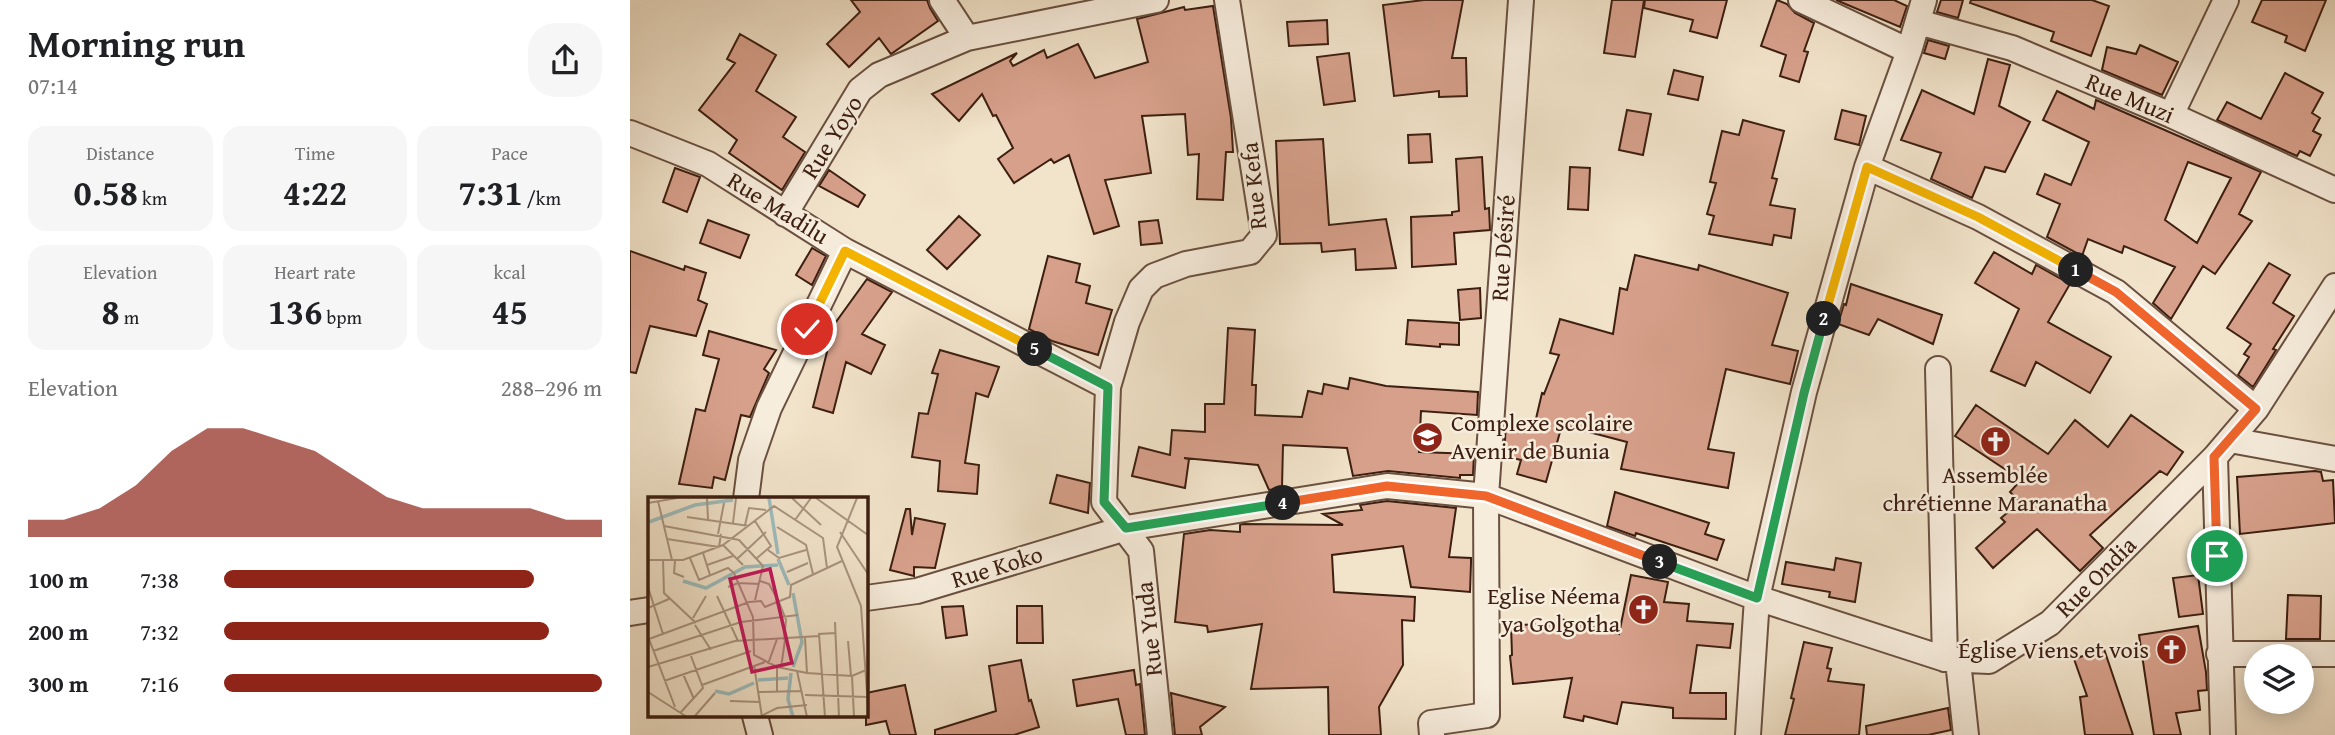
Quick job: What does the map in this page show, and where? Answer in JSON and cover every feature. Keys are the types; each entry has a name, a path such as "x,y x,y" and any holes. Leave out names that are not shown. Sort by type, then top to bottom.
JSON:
{"street":[{"path":"942,0 967,38"},
{"name":"Rue Yoyo","path":"785,214 860,90 878,75 967,38 1156,0"},
{"name":"Rue Kefa","path":"1126,528 1104,502 1108,387 1127,322 1141,289 1154,275 1186,264 1250,252 1264,235 1227,0"},
{"name":"Rue Désiré","path":"1433,735 1431,723 1487,715 1486,496 1521,0"},
{"path":"1801,0 1909,51"},
{"path":"2171,115 2225,0"},
{"path":"1748,735 1757,598 1804,393 1867,167 1922,11"},
{"name":"Rue Muzi","path":"1922,11 2171,115 2335,190"},
{"name":"Rue Madilu","path":"630,133 708,164 845,251 1108,387"},
{"path":"1867,167 1978,217 2116,292 2256,409"},
{"path":"746,497 751,460 769,408 845,251"},
{"name":"Rue Ondia","path":"1486,496 1757,598 1952,660 1989,661 2050,623 2222,449 2256,409 2335,286"},
{"path":"1938,369 1952,660 1966,735"},
{"path":"2223,735 2219,654 2222,449 2335,459"},
{"name":"Rue Koko","path":"868,598 917,591 1126,528 1387,486 1486,496"},
{"name":"Rue Yuda","path":"1126,528 1141,551 1160,735"},
{"path":"630,613 648,610"},
{"path":"2219,654 2335,654"},
{"path":"756,718 760,735"}],"building":[{"path":"851,0 927,0 938,21 891,54 879,38 849,67 827,44 860,12"},
{"path":"1424,0 1463,0 1452,58 1466,58 1467,96 1439,97 1439,91 1394,96 1383,5"},
{"path":"1612,0 1644,0 1635,57 1604,53"},
{"path":"1645,0 1727,0 1717,38 1690,31 1693,20 1644,8"},
{"path":"1777,0 1814,23 1804,51 1808,52 1799,82 1780,76 1786,55 1761,46"},
{"path":"1836,0 1894,0 1907,6 1900,27"},
{"path":"1941,0 1963,0 1958,18 1937,12"},
{"path":"1971,0 2092,0 2109,6 2091,56 2051,41 2054,32 1970,3"},
{"path":"2262,0 2326,0 2305,51 2285,42 2287,36 2252,22"},
{"path":"1213,6 1231,118 1233,152 1226,152 1223,200 1197,199 1199,154 1188,155 1185,114 1142,116 1151,173 1105,180 1119,226 1094,234 1069,155 1054,163 1051,159 1014,183 998,159 1013,148 982,94 959,121 932,94 1017,53 1010,61 1013,66 1044,50 1047,58 1078,44 1095,78 1148,62 1137,19 1184,7 1185,10"},
{"path":"1327,20 1328,44 1289,46 1287,22"},
{"path":"740,34 776,55 756,91 796,117 783,137 805,152 782,190 729,153 737,140 699,110 735,63 727,59"},
{"path":"1928,40 1949,46 1945,59 1924,53"},
{"path":"2140,45 2178,62 2162,95 2102,70 2107,47 2136,54"},
{"path":"1349,53 1355,101 1324,105 1317,57"},
{"path":"1988,59 2010,65 1999,106 2030,122 2005,172 1985,167 1972,198 1931,179 1941,153 1901,140 1922,90 1974,114"},
{"path":"1674,70 1703,77 1698,100 1668,94"},
{"path":"2285,73 2323,93 2312,113 2320,118 2313,131 2321,135 2310,156 2300,151 2297,156 2217,120 2227,102 2261,119"},
{"path":"2057,91 2094,109 2096,100 2261,172 2239,214 2252,221 2215,274 2203,266 2171,319 2153,303 2175,267 2124,246 2122,253 2088,239 2082,256 2047,237 2060,204 2037,194 2045,174 2071,185 2089,142 2043,120","holes":["2188,162 2231,178 2197,243 2165,220"]},
{"path":"1627,110 1651,114 1643,155 1619,150"},
{"path":"1842,110 1866,116 1859,145 1835,139"},
{"path":"1743,120 1784,131 1772,178 1777,179 1770,205 1795,209 1791,238 1774,235 1772,245 1709,234 1714,216 1707,214 1716,183 1710,182 1722,131 1739,135"},
{"path":"1430,134 1432,162 1409,163 1408,135"},
{"path":"1323,139 1329,225 1386,219 1396,268 1356,270 1355,249 1322,252 1321,243 1280,244 1276,141"},
{"path":"1482,157 1485,209 1489,208 1490,230 1454,233 1456,264 1412,267 1411,217 1452,215 1452,212 1459,211 1456,159"},
{"path":"1570,167 1590,168 1588,210 1568,209"},
{"path":"675,168 700,177 687,212 663,202"},
{"path":"829,170 865,195 858,207 819,186"},
{"path":"959,216 980,235 947,269 927,250"},
{"path":"708,220 749,235 740,258 700,243"},
{"path":"1158,220 1162,243 1141,245 1139,222"},
{"path":"812,248 826,256 812,285 796,275"},
{"path":"630,251 684,270 685,266 706,273 698,300 707,304 696,336 650,326 636,373 630,372"},
{"path":"1994,252 2032,274 2036,265 2070,284 2048,322 2111,357 2090,393 2036,362 2025,386 1991,371 2019,309 1975,283"},
{"path":"1635,255 1698,270 1699,265 1788,293 1772,345 1798,351 1790,384 1726,369 1708,449 1734,453 1728,488 1621,469 1627,442 1562,425 1546,482 1517,474 1521,460 1504,456 1506,423 1530,428 1531,422 1535,423 1542,393 1544,394 1559,355 1550,353 1560,319 1613,334 1620,288 1627,290"},
{"path":"1048,256 1080,264 1076,282 1090,286 1086,303 1112,310 1098,355 1052,341 1029,329"},
{"path":"2269,263 2290,275 2273,303 2294,316 2253,387 2238,375 2249,357 2244,354 2251,344 2227,328"},
{"path":"867,279 892,292 862,334 885,345 871,374 846,362 833,413 813,407 827,352 821,349 828,333"},
{"path":"1851,284 1942,315 1933,344 1878,319 1869,335 1838,324"},
{"path":"1480,288 1481,318 1460,320 1458,290"},
{"path":"1408,320 1459,323 1459,345 1440,344 1440,347 1406,344"},
{"path":"1228,328 1255,330 1252,385 1256,385 1255,415 1302,417 1308,391 1322,394 1324,384 1348,389 1350,378 1386,386 1478,392 1477,415 1421,411 1419,452 1474,454 1473,475 1460,475 1460,478 1388,471 1353,476 1347,448 1283,445 1282,488 1269,490 1258,465 1184,458 1189,459 1185,488 1132,476 1139,447 1170,455 1172,430 1205,432 1205,404 1224,404"},
{"path":"709,331 776,350 764,369 769,373 750,417 741,415 725,480 714,477 712,488 679,484 696,409 705,411 719,359 703,355"},
{"path":"940,350 999,367 988,397 976,393 965,463 979,465 977,494 938,491 940,461 912,457 919,413 928,414 938,374 932,373"},
{"path":"1976,405 2048,454 2075,420 2108,447 2131,415 2183,452 2167,475 2160,471 2090,535 2103,548 2080,571 2037,529 1993,568 1976,548 2005,522 2001,518 2020,502 2010,492 2021,480 1955,436"},
{"path":"2321,472 2323,481 2333,480 2335,523 2240,534 2237,477"},
{"path":"1057,475 1090,483 1088,513 1050,503"},
{"path":"1615,492 1709,523 1705,534 1724,540 1717,560 1607,526"},
{"path":"1387,501 1456,508 1449,557 1471,558 1471,563 1470,592 1411,587 1403,546 1332,555 1334,592 1415,597 1414,621 1402,620 1403,665 1379,707 1381,735 1329,735 1328,687 1251,689 1262,624 1208,632 1207,626 1175,622 1184,534 1210,530 1240,532 1242,524 1343,525 1323,514 1362,510 1360,505"},
{"path":"906,509 910,509 912,535 915,518 945,524 935,568 914,567 914,576 890,570"},
{"path":"1836,558 1861,563 1855,602 1829,597 1830,592 1782,584 1786,562 1834,570"},
{"path":"1631,575 1668,582 1664,602 1689,604 1687,621 1733,624 1730,648 1697,645 1690,693 1726,693 1726,719 1673,718 1673,708 1622,702 1617,724 1584,716 1583,721 1564,717 1572,678 1513,684 1511,625 1560,624 1561,619 1619,634"},
{"path":"2198,575 2203,614 2179,617 2173,578"},
{"path":"2288,595 2321,596 2320,639 2286,639"},
{"path":"963,606 967,635 946,638 942,607"},
{"path":"1017,606 1042,606 1043,643 1017,643"},
{"path":"2198,626 2207,690 2198,691 2200,710 2176,713 2181,735 2154,735 2139,635"},
{"path":"1804,642 1832,648 1827,668 1831,669 1828,681 1864,685 1859,735 1785,735"},
{"path":"2104,649 2133,735 2085,735 2080,697 2087,696 2074,659"},
{"path":"1021,660 1029,701 1031,700 1039,727 1014,735 935,735 935,730 996,711 989,666"},
{"path":"1134,670 1136,685 1140,684 1145,735 1126,735 1118,699 1077,706 1073,680"},
{"path":"905,685 916,735 890,735 886,721 866,725 868,693"},
{"path":"1171,693 1225,707 1200,727 1202,735 1175,735"},
{"path":"1948,708 1951,730 1928,735 1867,735 1866,726"}],"place":[{"name":"Complexe scolaire Avenir de Bunia","path":"1428,437"},
{"name":"Assemblée chrétienne Maranatha","path":"1995,441"},
{"name":"Eglise Néema ya Golgotha","path":"1643,610"},
{"name":"Église Viens et vois","path":"2172,650"}],"route":[{"path":"807,329 845,251 1108,387 1104,502 1126,528 1387,486 1486,496 1757,598 1804,393 1867,167 1978,217 2116,292 2256,409 2214,457 2217,556"}]}
